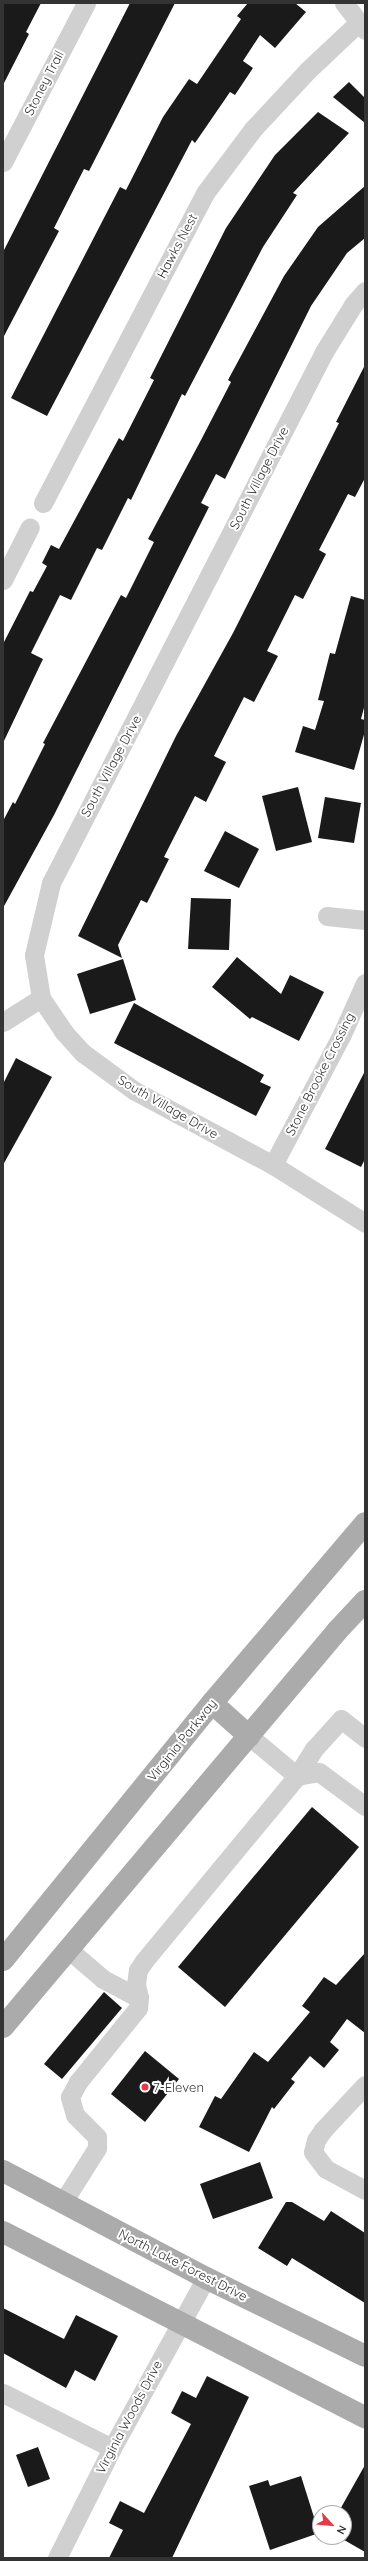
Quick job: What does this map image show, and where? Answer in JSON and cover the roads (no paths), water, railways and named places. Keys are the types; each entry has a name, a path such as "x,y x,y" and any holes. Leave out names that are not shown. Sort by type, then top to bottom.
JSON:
{"main road":[{"name":"Virginia Parkway","path":"3,1960 212,1703 365,1523"},
{"path":"3,2027 365,1601"},
{"path":"212,1703 249,1736"},
{"name":"North Lake Forest Drive","path":"3,2171 206,2278 365,2356"},
{"path":"3,2232 365,2417"}],"street":[{"name":"Stoney Trail","path":"3,162 86,3"},
{"path":"344,3 362,26"},
{"name":"Hawks Nest","path":"43,503 205,193 253,129 307,71 362,26"},
{"name":"South Village Drive","path":"365,291 353,306 324,352 50,883 34,955 41,998 63,1031 83,1053 135,1091 273,1165 365,1223"},
{"path":"3,580 30,527"},
{"path":"327,916 365,920"},
{"name":"Stone Brooke Crossing","path":"273,1165 342,1034 365,983"},
{"path":"3,1022 41,998"},
{"path":"63,2202 97,2148 97,2137 75,2115 70,2097 78,2082 138,2008 139,1998 136,1984 138,1970 297,1776 314,1749 341,1718 365,1738"},
{"path":"249,1736 297,1776"},
{"path":"297,1776 319,1772 365,1806"},
{"path":"69,1950 103,1980 139,1998"},
{"path":"365,2085 323,2130 316,2140 313,2152 326,2169 365,2190"},
{"name":"Virginia Woods Drive","path":"58,2558 112,2448 206,2278"},
{"path":"3,2394 112,2448"}],"place":[{"name":"7-Eleven","path":"145,2087"}]}
